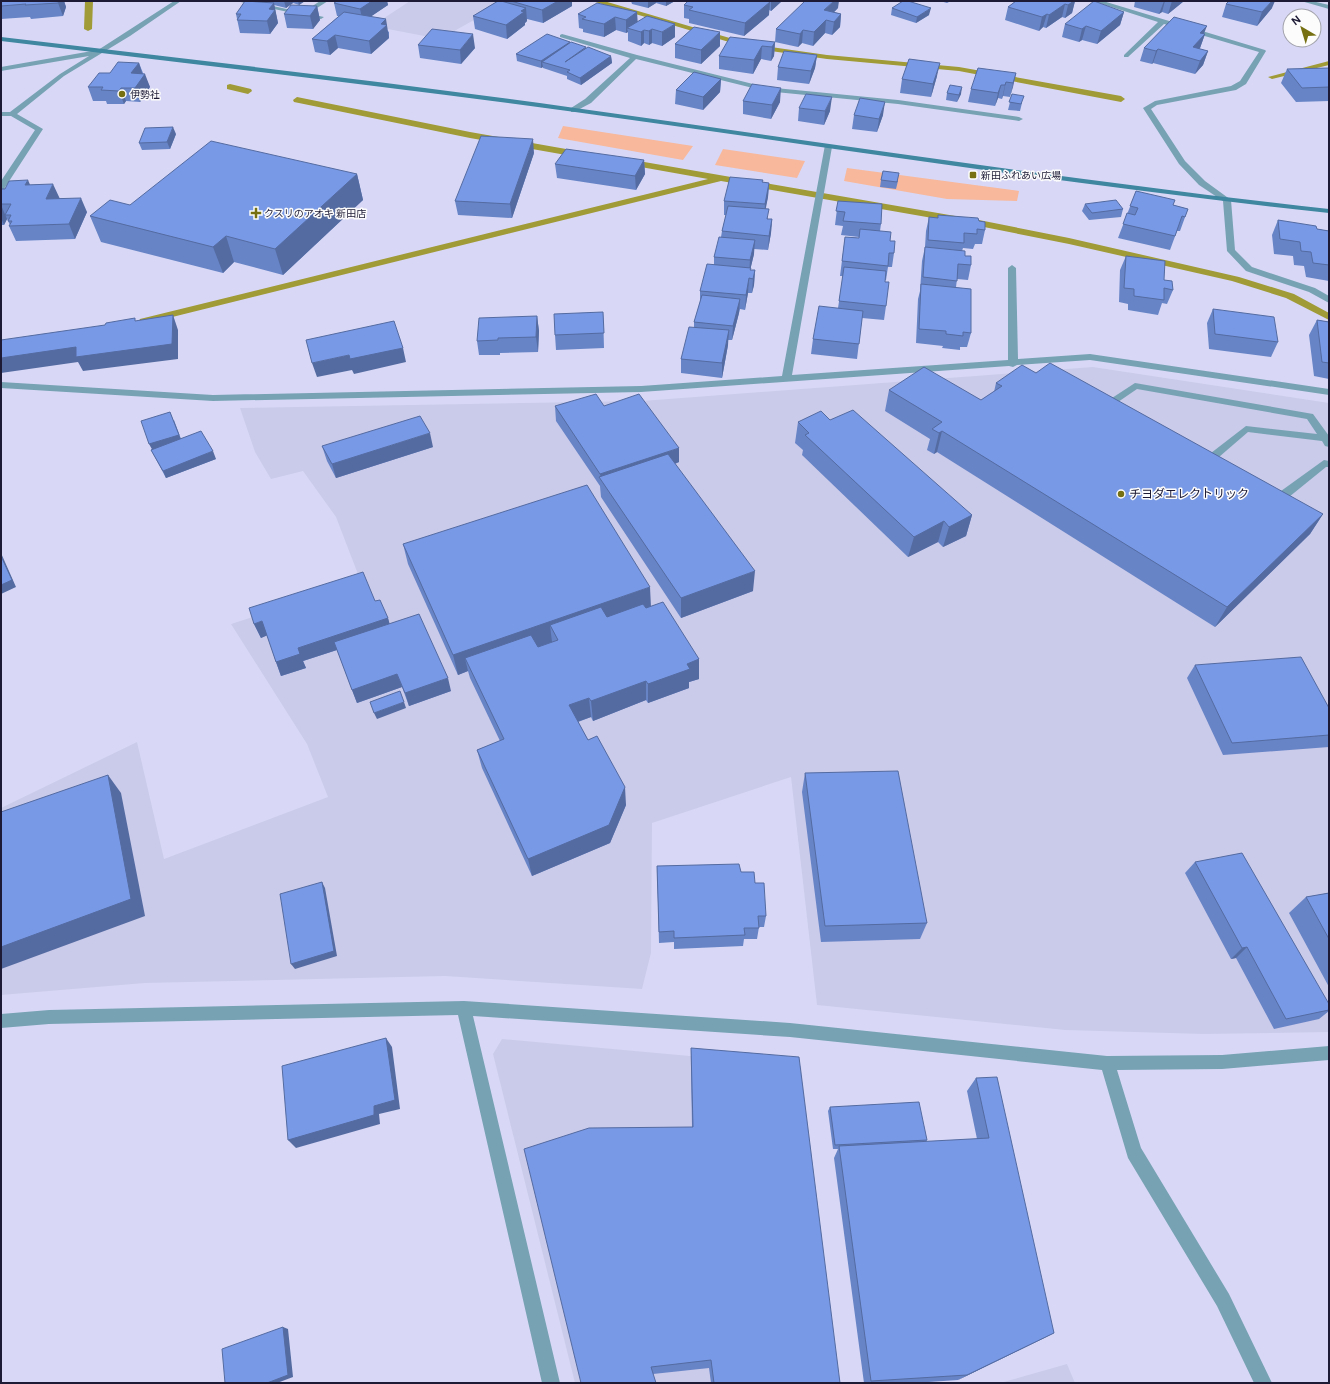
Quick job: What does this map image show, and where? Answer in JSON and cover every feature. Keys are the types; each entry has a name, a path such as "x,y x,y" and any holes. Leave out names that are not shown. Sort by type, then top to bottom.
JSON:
{"street":[{"path":"12,114 62,74 101,51 178,1"},
{"path":"239,1 322,17"},
{"path":"304,14 325,1"},
{"path":"1096,1 1118,3 1164,20 1263,51 1243,82 1233,88 1155,102 1147,108 1182,162 1202,183 1227,200"},
{"path":"1304,1 1329,7"},
{"path":"1126,56 1164,20"},
{"path":"562,36 635,57 765,89 898,102 1019,119"},
{"path":"1,39 297,74 574,110 828,147 1227,200 1329,211"},
{"path":"1,69 48,62 101,51"},
{"path":"574,110 588,101 635,57"},
{"path":"1,114 12,114 39,129 1,187"},
{"path":"786,380 828,147"},
{"path":"1227,200 1231,252 1249,269 1312,290 1329,300"},
{"path":"1012,268 1013,364"},
{"path":"1,385 213,398 641,389 1013,364 1090,357 1329,392"},
{"path":"1116,400 1135,386 1310,416 1327,441"},
{"path":"1215,455 1246,429 1327,441"},
{"path":"1285,494 1324,463 1329,464"},
{"path":"1,1021 49,1017 464,1008 790,1030 1107,1063 1222,1062 1329,1053"},
{"path":"464,1008 551,1383"},
{"path":"1107,1063 1134,1152 1223,1300 1263,1383"}],"shaded area":[{"path":"410,1 508,1 440,39 372,26"},
{"path":"563,126 693,146 683,160 558,138"},
{"path":"723,149 805,161 797,178 715,165"},
{"path":"847,168 1019,191 1017,201 947,199 844,181"},
{"path":"1093,367 1329,403 1329,1032 1204,1034 1065,1030 817,1005 791,777 652,823 651,953 642,989 445,976 145,983 1,995 1,808 137,742 164,859 328,797 307,744 231,624 361,582 336,517 303,471 271,479 255,452 240,408 642,401"},
{"path":"502,1039 801,1066 839,1383 575,1383 493,1054"},
{"path":"1067,1364 1075,1383 1000,1383"}],"building":[{"path":"1,1 59,1 58,3 1,6"},
{"path":"245,1 274,3 269,9 275,10 267,21 237,20 241,14 236,14"},
{"path":"337,1 372,1 360,9 334,3"},
{"path":"498,1 526,8 521,11 524,12 506,25 473,16"},
{"path":"511,1 558,1 542,10"},
{"path":"688,1 770,2 745,23 689,10 693,7 684,5"},
{"path":"805,1 834,1 824,10 841,14 834,22 826,20 814,32 803,30 800,34 776,29"},
{"path":"903,1 908,1 931,8 917,17 892,8"},
{"path":"1016,1 1074,1 1068,5 1065,4 1049,15 1047,14 1042,17 1008,7"},
{"path":"1094,1 1124,12 1101,31 1086,26 1082,29 1065,24"},
{"path":"1229,1 1272,1 1262,12 1226,4"},
{"path":"597,3 637,12 626,20 615,17 604,24 582,19 586,17 578,14"},
{"path":"291,5 317,6 310,16 284,14"},
{"path":"344,12 386,19 381,24 387,25 369,41 335,35 327,41 312,39"},
{"path":"647,16 675,24 662,32 652,29 641,32 627,28"},
{"path":"1174,17 1207,26 1200,33 1205,34 1193,47 1208,51 1200,61 1158,49 1156,51 1144,48"},
{"path":"694,27 720,32 701,50 675,44"},
{"path":"432,29 473,34 460,50 418,45"},
{"path":"547,34 570,42 541,61 516,54"},
{"path":"730,37 775,42 772,47 762,46 754,60 719,56"},
{"path":"571,42 586,47 565,62 588,47 611,56 580,78 567,72 570,70 542,62"},
{"path":"784,51 817,55 811,71 778,67"},
{"path":"909,59 940,63 933,84 902,79"},
{"path":"118,62 139,63 131,73 145,74 135,88 121,88 119,91 101,90 103,87 88,87 99,73 110,73"},
{"path":"978,68 1016,73 1013,83 1006,82 1005,85 1001,85 998,93 971,89"},
{"path":"1329,68 1329,87 1302,88 1287,69"},
{"path":"694,72 721,79 703,97 676,90"},
{"path":"752,84 781,88 772,105 743,101"},
{"path":"950,85 962,87 959,95 947,93"},
{"path":"806,94 832,97 825,111 799,108"},
{"path":"1012,94 1024,96 1021,104 1009,102"},
{"path":"860,98 885,102 879,119 854,115"},
{"path":"173,127 167,142 139,143 145,128"},
{"path":"481,136 533,139 510,204 455,201"},
{"path":"211,141 357,174 275,249 226,236 213,247 90,216 110,200 130,205"},
{"path":"566,149 644,160 635,176 555,164"},
{"path":"883,171 899,173 897,182 881,180"},
{"path":"730,177 763,180 762,182 769,183 765,204 724,201"},
{"path":"28,180 25,185 53,184 46,199 81,198 69,224 9,226 12,221 8,221 11,215 5,215 11,204 1,204 1,189 5,189 9,181"},
{"path":"1136,191 1175,200 1173,205 1188,209 1185,217 1182,216 1175,236 1123,224 1127,213 1135,215 1138,208 1130,206"},
{"path":"1116,200 1123,209 1092,213 1085,204"},
{"path":"838,201 882,204 881,224 843,221 845,212 836,211"},
{"path":"728,206 769,209 767,219 772,219 769,236 722,231"},
{"path":"938,215 978,218 979,221 985,222 985,230 977,229 977,234 964,233 964,243 928,240 929,217 938,218"},
{"path":"1278,220 1316,226 1317,229 1329,231 1329,265 1313,263 1311,252 1301,251 1300,242 1280,239"},
{"path":"860,229 891,232 890,241 895,241 894,253 889,253 888,266 842,261 845,237 859,238"},
{"path":"719,237 755,240 750,260 714,257"},
{"path":"925,247 965,251 965,256 971,256 971,265 958,264 957,281 923,277"},
{"path":"1126,256 1165,261 1164,280 1172,281 1173,290 1164,288 1164,300 1134,296 1134,289 1124,288"},
{"path":"707,264 751,268 750,270 755,270 753,279 749,278 746,295 700,291"},
{"path":"844,267 886,271 885,282 889,282 886,306 839,301"},
{"path":"921,284 971,289 971,333 963,332 963,336 946,334 946,331 919,329"},
{"path":"702,295 740,299 733,326 694,322"},
{"path":"819,306 863,311 859,344 813,339"},
{"path":"1213,309 1274,317 1278,342 1215,334"},
{"path":"603,312 604,333 555,335 554,314"},
{"path":"173,315 172,344 76,357 76,347 1,358 1,340 105,325 106,323 135,318 135,321"},
{"path":"537,316 536,337 498,338 498,340 477,341 479,318"},
{"path":"1317,320 1329,322 1329,363 1322,362"},
{"path":"394,321 403,348 350,359 349,355 312,363 306,340"},
{"path":"689,327 729,330 722,363 681,359"},
{"name":"チヨダエレクトリック","path":"1050,363 1323,514 1227,607 942,431 939,433 932,429 942,422 889,390 924,367 981,400 1002,386 996,383 1022,365 1036,373"},
{"path":"596,394 604,406 639,394 679,448 600,474 555,406"},
{"path":"853,410 972,515 949,527 944,521 914,537 805,435 809,433 798,422 821,411 830,420"},
{"path":"170,412 179,435 149,444 141,421"},
{"path":"420,416 430,433 332,464 322,446"},
{"path":"201,431 213,451 163,471 151,450"},
{"path":"668,454 755,571 681,598 599,477"},
{"path":"587,485 650,587 453,655 403,544"},
{"path":"1,556 12,580 1,585"},
{"path":"363,572 375,601 380,600 388,618 298,648 300,654 276,662 262,621 254,624 249,608"},
{"path":"663,602 699,659 687,664 690,669 648,684 646,681 591,701 589,698 569,705 588,740 597,736 625,787 609,825 528,859 477,750 504,739 465,658 531,635 538,647 558,640 550,625 601,607 607,617 643,604 646,608"},
{"path":"419,614 448,678 405,693 397,674 352,690 334,642"},
{"path":"1301,657 1329,708 1329,735 1232,743 1195,665"},
{"path":"400,691 404,702 374,713 370,702"},
{"path":"898,771 927,923 825,926 805,773"},
{"path":"108,775 131,899 1,947 1,812"},
{"path":"1242,853 1329,1004 1329,1010 1286,1019 1247,947 1242,948 1195,862"},
{"path":"739,864 741,872 754,872 755,883 764,883 766,916 758,916 759,928 744,928 745,935 674,938 674,931 659,932 657,866"},
{"path":"322,882 334,951 291,964 280,894"},
{"path":"1329,893 1329,939 1306,897"},
{"path":"386,1038 395,1100 374,1106 374,1115 288,1140 282,1066"},
{"path":"691,1048 799,1057 840,1383 714,1383 711,1360 651,1367 656,1383 581,1383 524,1149 589,1128 693,1127"},
{"path":"997,1077 1054,1333 967,1375 871,1381 839,1146 989,1138 976,1078"},
{"path":"919,1102 927,1140 835,1145 830,1107"},
{"path":"283,1327 288,1375 267,1383 225,1383 222,1349"}],"waterway":[{"path":"88,29 89,1"},
{"path":"596,1 749,46 827,57 959,69 1121,99"},
{"path":"1272,77 1329,63"},
{"path":"230,87 248,91"},
{"path":"297,100 470,135 583,155"},
{"path":"627,162 984,224 1069,241 1235,279 1290,296 1329,317"},
{"path":"144,321 718,179"}],"place":[{"name":"伊勢社","path":"122,94"},
{"name":"新田ふれあい広場","path":"973,175"},
{"name":"クスリのアオキ 新田店","path":"256,213"},
{"name":"チヨダエレクトリック","path":"1121,494"}]}
